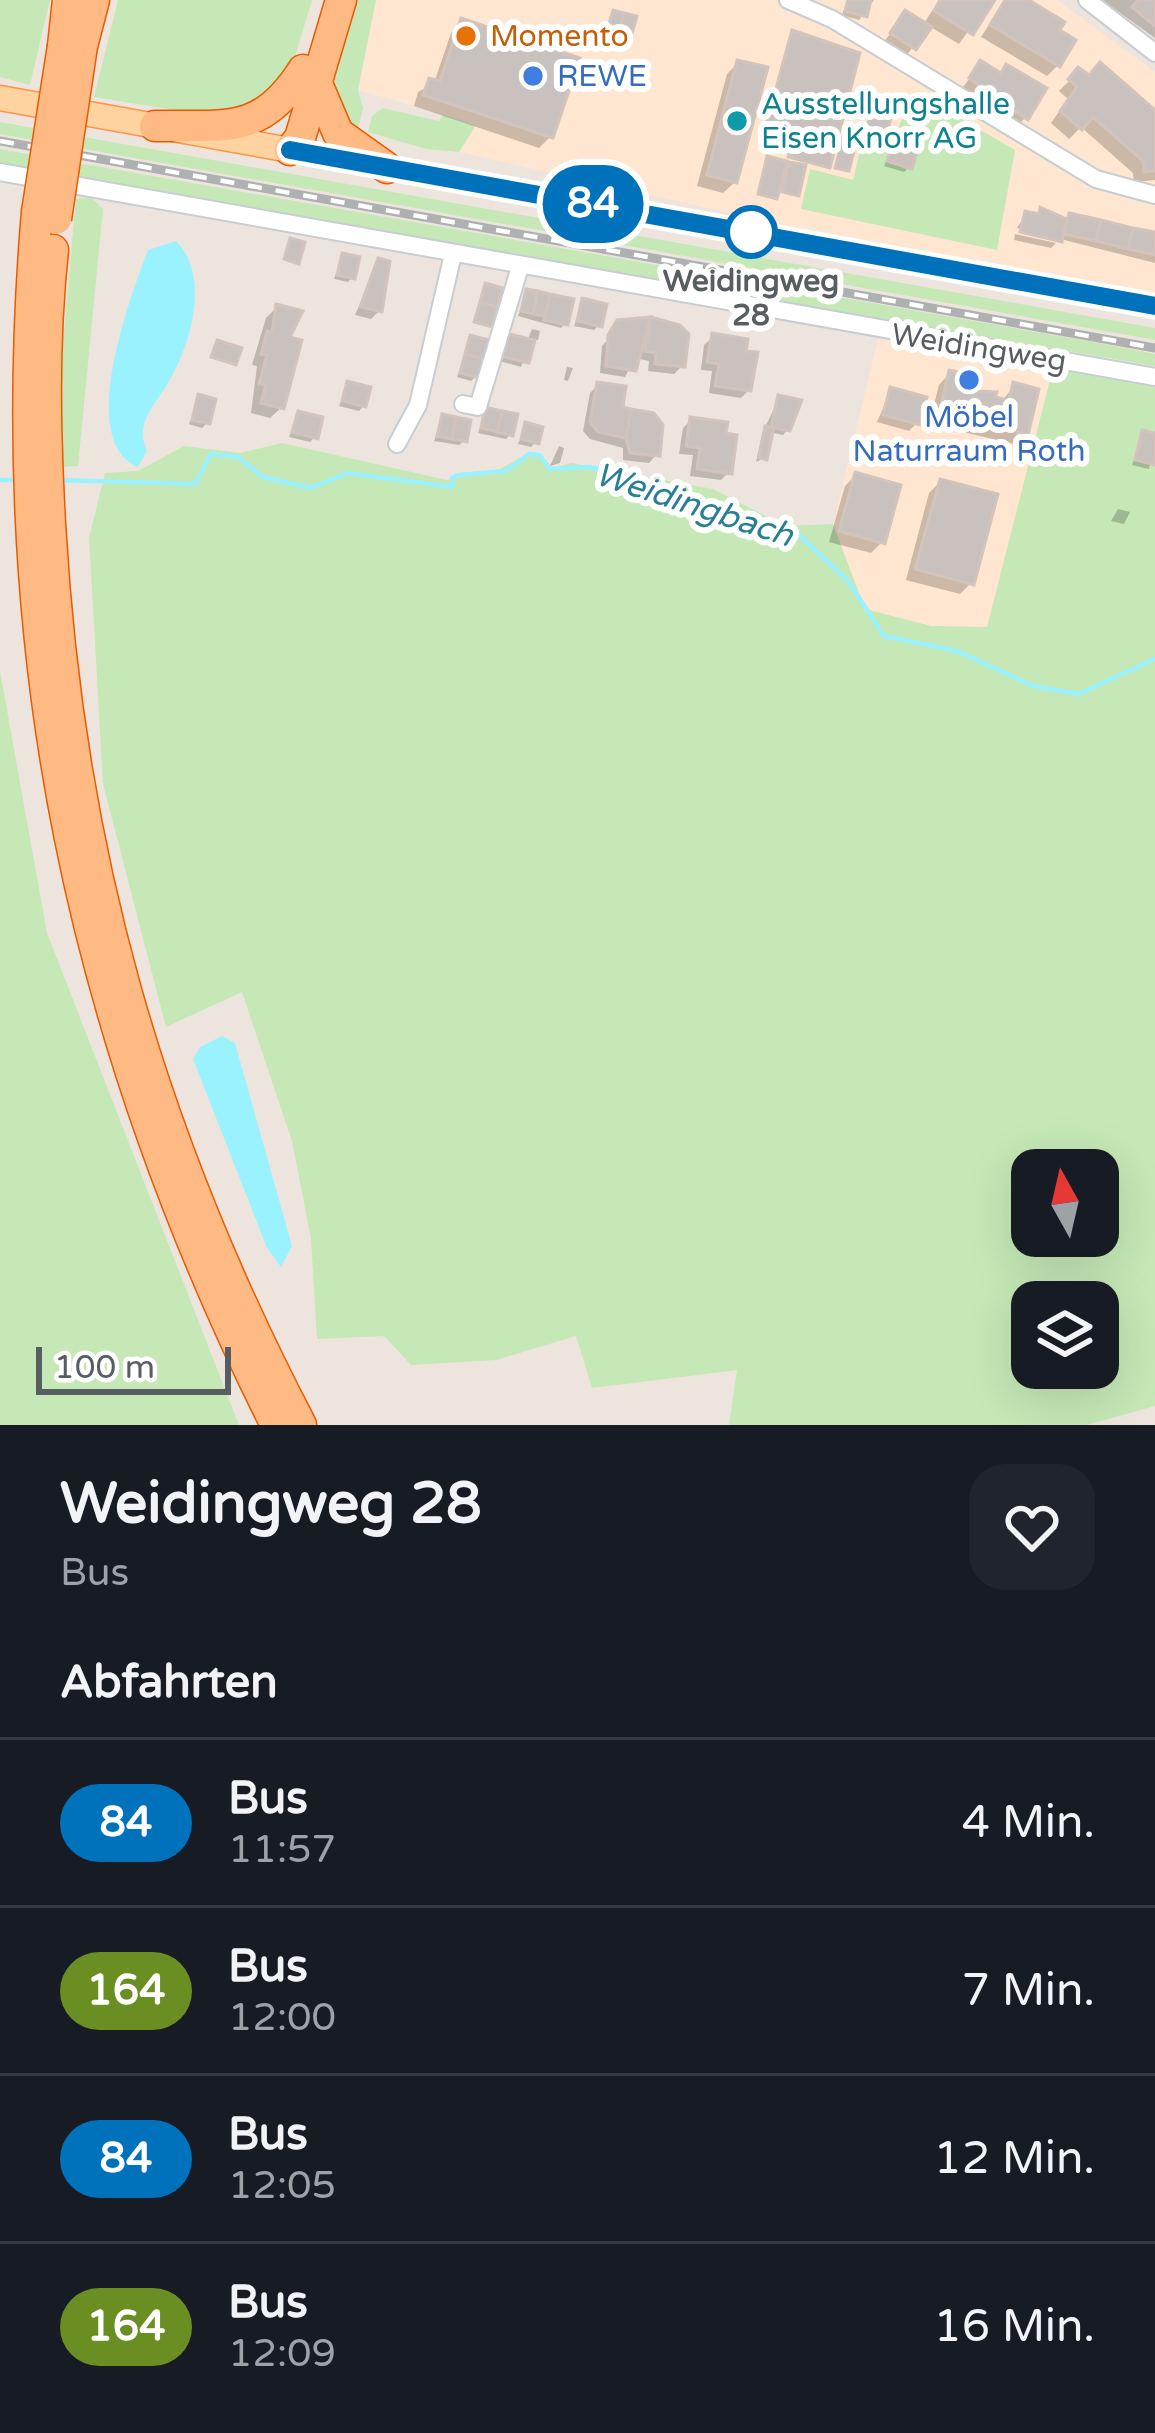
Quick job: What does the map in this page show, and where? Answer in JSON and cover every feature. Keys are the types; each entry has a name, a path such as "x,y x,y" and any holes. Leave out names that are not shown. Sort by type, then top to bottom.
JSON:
{"highway":[{"path":"290,150 300,138 320,0"},
{"path":"155,126 256,120 310,78 341,0"},
{"path":"79,15 46,216 35,452 35,643 55,787 107,1016 160,1169 276,1425"},
{"path":"310,78 338,133 387,167"},
{"path":"38,524 90,852 127,1004 217,1253 302,1425"}],"main road":[{"path":"0,98 1155,306"}],"street":[{"path":"788,0 832,20 1096,179 1155,194"},
{"path":"1087,0 1155,53"},
{"name":"Weidingweg","path":"0,172 1155,377"},
{"path":"397,444 418,405 453,254"},
{"path":"463,404 478,407 520,267"}],"shaded area":[{"path":"376,0 1057,0 1155,72 1155,296 852,241 459,152 471,135 468,121 358,90"},
{"path":"878,339 1053,368 988,627 931,626 865,609 833,525"}],"green space":[{"path":"0,0 50,0 30,85 0,77"},
{"path":"118,0 312,0 288,80 261,110 187,112 94,97"},
{"path":"352,0 376,0 358,90 363,108 357,132 344,117 333,86"},
{"path":"915,92 1015,150 997,250 801,209 810,169 853,180 863,139 893,138"},
{"path":"383,108 439,121 443,115 475,126 459,152 426,149 368,132 372,116"},
{"path":"0,122 1155,328 1155,340 0,134"},
{"path":"0,149 1104,344 1155,354 1155,366 0,166"},
{"path":"91,197 103,209 78,466 61,467 59,385 76,199"},
{"path":"1053,368 1155,387 1155,1406 1087,1425 729,1425 737,1370 592,1388 576,1336 496,1360 411,1365 384,1336 317,1339 311,1239 292,1141 242,992 166,1027 103,784 89,538 105,473 138,471 184,446 240,453 282,443 447,480 500,469 529,453 541,454 552,468 571,463 713,489 785,526 833,524 865,609 931,626 987,627"},
{"path":"0,671 47,933 239,1425 0,1425"}],"water":[{"path":"176,241 193,272 194,310 184,350 145,423 147,451 138,467 120,452 111,428 113,366 148,250"},
{"path":"222,1036 235,1043 292,1246 281,1267 267,1248 193,1059 200,1047"}],"building":[{"path":"848,0 871,0 867,17 845,11"},
{"path":"940,0 995,0 973,35 934,11"},
{"path":"1005,0 1029,0 1065,22 1060,30 1076,40 1060,67 990,25"},
{"path":"1138,0 1155,0 1155,26 1132,7"},
{"path":"613,10 624,13 617,41 605,38"},
{"path":"905,10 932,27 916,50 890,33"},
{"path":"624,13 637,16 629,44 617,41"},
{"path":"461,18 580,58 553,138 423,95 429,78 440,81"},
{"path":"792,30 860,53 830,168 788,157 795,128 767,121"},
{"name":"Ausstellungshalle Eisen Knorr AG","path":"737,60 768,67 737,183 707,175"},
{"path":"980,60 1001,73 1006,64 1047,88 1028,120 969,78"},
{"path":"1100,62 1155,110 1155,171 1144,172 1143,161 1093,117 1082,130 1060,111 1077,87 1068,79 1078,67 1089,75"},
{"path":"871,109 892,113 887,136 866,132"},
{"path":"845,129 859,132 849,171 835,168"},
{"path":"893,144 917,152 912,169 887,161"},
{"path":"767,156 787,161 777,199 758,194"},
{"path":"789,162 806,165 799,196 782,192"},
{"path":"1040,207 1067,219 1062,242 1020,232 1025,211 1039,214"},
{"path":"1069,213 1101,220 1096,241 1064,234"},
{"path":"1101,220 1133,228 1128,249 1096,241"},
{"path":"1133,228 1155,232 1155,255 1128,249"},
{"path":"290,238 305,242 299,264 284,259"},
{"path":"342,253 360,257 355,279 337,275"},
{"path":"378,258 390,261 382,312 360,307"},
{"path":"485,283 503,288 497,307 480,302"},
{"path":"526,289 538,291 533,314 521,311"},
{"path":"538,291 550,294 545,316 533,314"},
{"path":"550,294 574,299 568,325 544,320"},
{"path":"582,298 607,304 602,327 577,321"},
{"path":"480,302 497,307 492,327 474,322"},
{"path":"276,304 303,311 290,337 302,340 284,409 261,403 266,385 259,384 267,355 261,354 267,331 272,333"},
{"path":"651,317 680,325 689,334 685,367 655,364 656,353 645,351"},
{"path":"651,317 636,371 606,366 608,335 617,320"},
{"path":"505,333 535,340 529,363 499,356"},
{"path":"712,333 748,339 746,351 758,352 751,391 715,386 719,364 707,362"},
{"path":"470,335 489,340 484,359 465,354"},
{"path":"217,340 242,348 236,365 211,357"},
{"path":"465,354 484,359 479,378 460,373"},
{"path":"949,370 977,376 973,391 997,392 995,397 1009,400 1013,382 1039,389 1028,435 939,413"},
{"path":"347,381 371,387 366,407 342,401"},
{"path":"597,382 626,386 623,407 631,409 626,438 598,432 590,422"},
{"path":"890,387 927,397 920,425 883,415"},
{"path":"198,394 216,399 210,424 192,420"},
{"path":"778,395 802,400 790,431 771,427"},
{"path":"485,407 502,411 497,432 481,428"},
{"path":"631,409 654,413 663,425 660,456 630,453 626,438"},
{"path":"298,411 323,417 318,439 292,432"},
{"path":"502,411 518,414 513,436 497,432"},
{"path":"442,414 456,417 452,439 437,436"},
{"path":"456,417 471,420 467,442 452,439"},
{"path":"690,417 728,422 726,433 737,435 732,474 697,469 700,448 686,446"},
{"path":"525,422 543,427 539,444 521,439"},
{"path":"765,426 774,428 767,460 759,458"},
{"path":"1142,430 1155,433 1155,465 1135,460"},
{"path":"855,472 901,485 885,544 839,531"},
{"path":"940,479 998,494 974,585 915,569"}],"waterway":[{"name":"Weidingbach","path":"60,480 195,484 211,454 238,457 263,477 310,488 348,473 452,487 452,478 458,475 506,471 529,454 539,455 550,469 590,467 796,532 848,581 884,636 957,651 1033,686 1078,694 1155,659"},
{"name":"Weidingbach","path":"0,480 18,480"}],"railway":[{"path":"0,141 1155,348"}],"bus line":[{"name":"84","path":"290,150 1155,306"}],"place":[{"name":"Momento","path":"466,36"},
{"name":"REWE","path":"533,76"},
{"name":"Ausstellungshalle Eisen Knorr AG","path":"737,121"},
{"name":"Weidingweg 28","path":"751,232"},
{"name":"Möbel Naturraum Roth","path":"969,380"}]}
